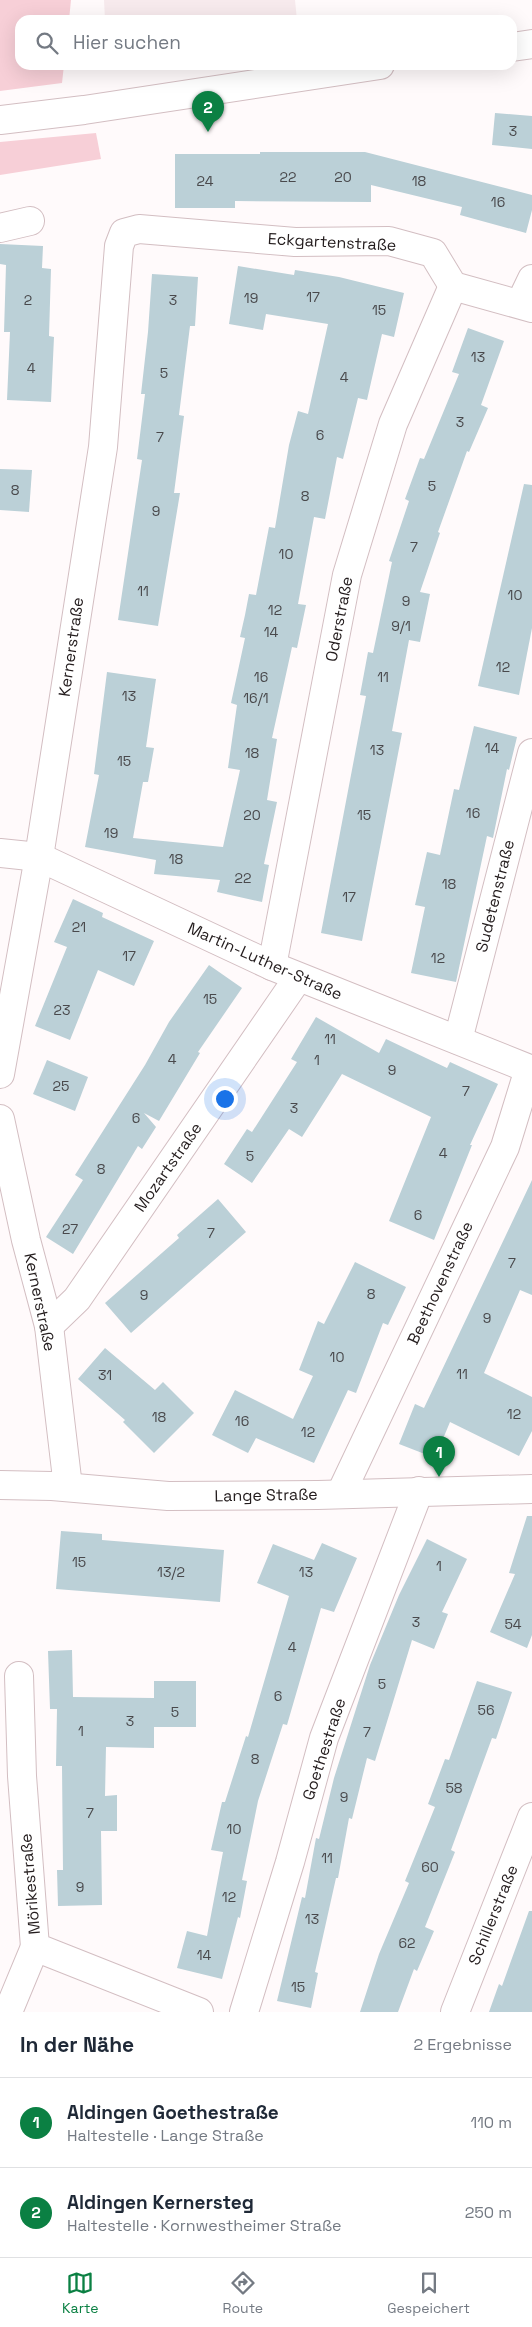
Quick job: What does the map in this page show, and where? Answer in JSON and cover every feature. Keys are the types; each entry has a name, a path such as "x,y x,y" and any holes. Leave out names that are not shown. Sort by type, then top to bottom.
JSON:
{"street":[{"path":"517,46 532,44"},
{"path":"0,120 84,110 347,70"},
{"path":"0,228 30,221"},
{"name":"Eckgartenstraße","path":"139,229 295,242 389,241 433,253 453,286"},
{"name":"Kernerstraße","path":"0,1074 39,857 103,447 119,246 124,233 139,229"},
{"path":"453,286 526,306 532,279"},
{"name":"Oderstraße","path":"272,966 347,575 393,424 453,286"},
{"name":"Sudetenstraße","path":"458,1040 532,753"},
{"name":"Martin-Luther-Straße","path":"0,852 39,857 298,978 530,1070"},
{"name":"Mozartstraße","path":"49,1326 77,1299 298,978"},
{"name":"Beethovenstraße","path":"341,1493 505,1147 530,1070"},
{"name":"Kernerstraße","path":"0,1119 26,1240 49,1326 68,1487"},
{"name":"Lange Straße","path":"0,1485 68,1487 168,1496 318,1495 532,1489"},
{"name":"Goethestraße","path":"244,2012 290,1862 324,1738 419,1491"},
{"name":"Mörikestraße","path":"19,1676 22,1776 35,1947 199,2012"},
{"name":"Schillerstraße","path":"455,2012 532,1817"},
{"path":"8,2012 35,1947"}],"shaded area":[{"path":"0,0 71,0 70,15 15,15 15,70 63,70 62,83 0,91"},
{"path":"104,0 295,0 296,15 105,15"},
{"path":"96,133 101,159 0,175 0,142"}],"building":[{"path":"495,113 532,116 532,149 492,145"},
{"path":"260,152 365,152 532,195 532,210 526,233 460,215 462,207 371,185 371,202 235,201 235,208 175,208 175,154 260,154"},
{"path":"0,244 43,246 42,268 51,269 49,336 54,337 51,402 7,400 10,332 4,332 6,265 0,264"},
{"path":"238,266 294,275 295,270 339,277 404,293 394,337 382,334 367,400 358,398 343,459 337,457 325,519 314,517 298,604 306,605 297,648 292,647 272,738 277,739 267,800 277,802 264,864 269,865 262,902 217,892 220,880 154,874 156,860 85,847 99,775 94,774 107,672 156,679 146,747 154,748 148,782 143,782 133,838 223,847 240,770 228,768 237,705 231,703 245,638 240,637 249,594 256,595 269,527 275,528 289,445 298,411 308,414 328,324 266,314 263,330 229,324"},
{"path":"152,274 198,277 195,326 190,326 179,415 184,416 174,493 180,493 158,626 118,620 142,460 137,459 145,394 141,394"},
{"path":"468,328 504,341 481,405 488,408 469,452 467,451 438,532 440,533 420,592 430,594 420,642 409,640 392,731 402,733 362,941 321,933 366,696 360,695 368,652 373,653 392,562 389,561 409,501 405,499 420,458 424,459 459,374 452,372"},
{"path":"0,469 32,470 29,512 0,510"},
{"path":"524,484 532,485 532,628 519,695 478,686"},
{"path":"474,726 517,737 509,770 507,769 493,838 487,836 456,982 411,973 425,907 415,905 427,852 440,855 454,789 459,790"},
{"path":"73,899 103,913 102,917 154,941 134,986 98,970 70,1040 35,1026 67,947 54,942"},
{"path":"209,965 242,988 198,1052 200,1053 159,1121 144,1113 156,1127 142,1149 138,1146 73,1254 46,1237 83,1180 75,1175 145,1065 169,1022"},
{"path":"316,1017 379,1053 386,1039 447,1068 450,1062 498,1084 470,1145 472,1145 434,1240 389,1221 431,1117 342,1074 302,1137 289,1129 252,1183 224,1164 247,1129 252,1132 297,1062 291,1059"},
{"path":"47,1060 88,1077 75,1111 33,1094"},
{"path":"532,1180 532,1295 520,1290 484,1373 532,1397 532,1431 519,1456 450,1422 435,1458 399,1444 415,1404 424,1408"},
{"path":"218,1199 246,1232 131,1333 105,1303 179,1238 177,1235"},
{"path":"355,1262 406,1287 388,1325 383,1323 356,1393 348,1390 314,1463 256,1438 248,1453 212,1435 235,1390 293,1419 313,1376 299,1370 318,1321 324,1324"},
{"path":"105,1348 155,1390 163,1382 194,1413 154,1453 123,1422 125,1420 78,1379"},
{"path":"527,1516 532,1516 532,1635 527,1648 490,1632 515,1574 509,1573"},
{"path":"61,1531 102,1534 102,1540 224,1550 220,1602 56,1589"},
{"path":"427,1539 467,1559 442,1612 448,1614 434,1649 412,1640 375,1761 367,1758 352,1819 349,1818 338,1878 336,1878 315,1972 318,1973 311,2008 277,2001 302,1897 305,1898 316,1838 319,1839 334,1778 370,1665 399,1595"},
{"path":"322,1543 357,1558 334,1612 321,1608 287,1725 283,1724 258,1801 242,1880 247,1881 240,1918 238,1917 222,1979 177,1968 187,1931 207,1936 223,1852 211,1850 222,1802 225,1802 246,1736 248,1737 289,1596 257,1583 273,1544 314,1560"},
{"path":"72,1650 73,1697 154,1698 154,1681 196,1681 196,1727 154,1727 154,1748 106,1747 105,1796 117,1795 117,1831 101,1831 102,1905 58,1906 57,1870 63,1870 62,1766 56,1766 57,1709 50,1709 48,1651"},
{"path":"477,1681 512,1692 496,1739 492,1738 451,1850 455,1852 425,1927 434,1931 417,1971 414,1969 398,2012 360,2012 379,1954 409,1883 405,1881 435,1807 428,1804 445,1759 449,1760"},
{"path":"529,1911 532,1911 532,2012 489,2012 499,1984 502,1986"}],"place":[{"name":"Aldingen Kernersteg","path":"208,132"},
{"name":"Aldingen Goethestraße","path":"439,1477"}]}
